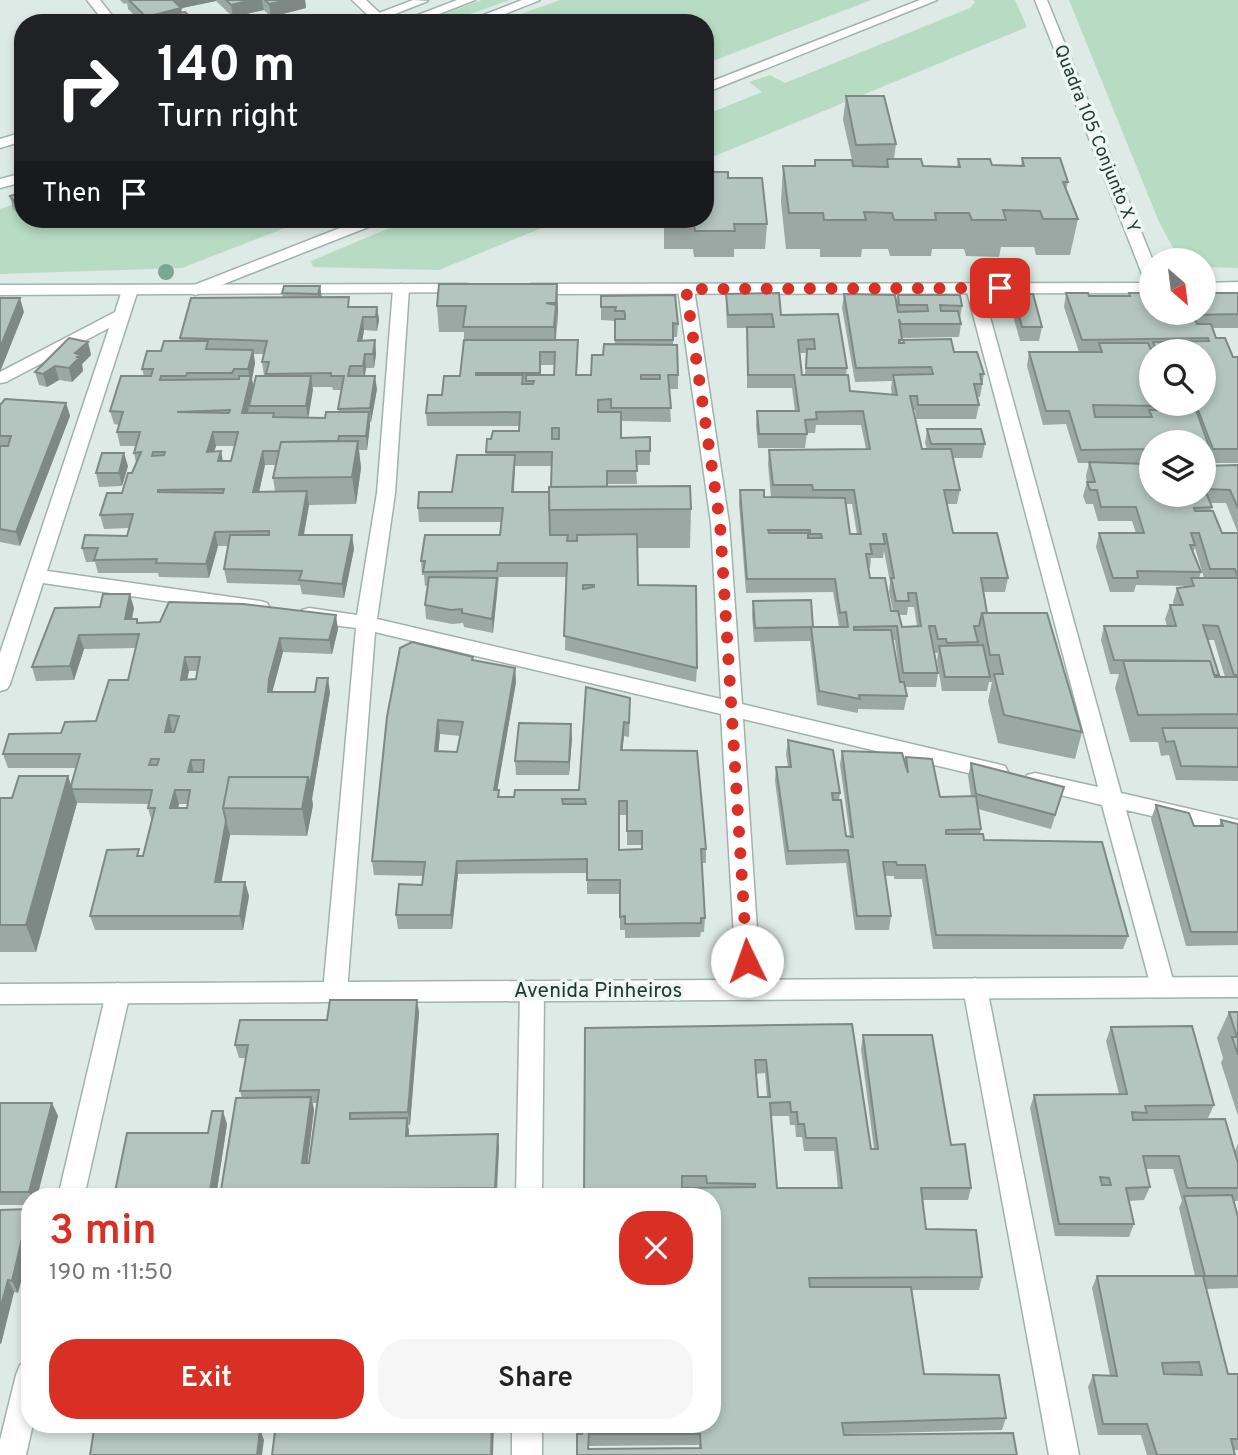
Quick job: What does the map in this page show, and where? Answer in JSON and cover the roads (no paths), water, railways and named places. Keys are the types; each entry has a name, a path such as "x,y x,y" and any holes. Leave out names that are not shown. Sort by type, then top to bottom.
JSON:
{"street":[{"path":"93,0 105,14"},
{"path":"358,0 375,14"},
{"path":"383,14 424,0"},
{"path":"429,14 469,0"},
{"path":"494,14 534,0"},
{"path":"714,85 931,0"},
{"name":"Quadra 105 Conjunto X Y","path":"1041,0 1140,248"},
{"path":"195,290 353,228"},
{"path":"1216,288 1238,287"},
{"path":"974,288 1040,521 1110,799 1163,987"},
{"path":"510,289 1139,288"},
{"path":"335,992 366,623 386,493 401,289"},
{"path":"0,290 483,289"},
{"path":"686,289 720,523 749,989"},
{"path":"0,684 130,290"},
{"path":"0,378 18,371 121,315"},
{"path":"36,576 366,623 1238,828"},
{"name":"Avenida Pinheiros","path":"0,994 1238,986"},
{"path":"975,988 1065,1455"},
{"path":"530,1188 532,991"},
{"path":"73,1188 118,993"},
{"path":"11,1455 21,1413"},
{"path":"527,1433 527,1455"}]}
